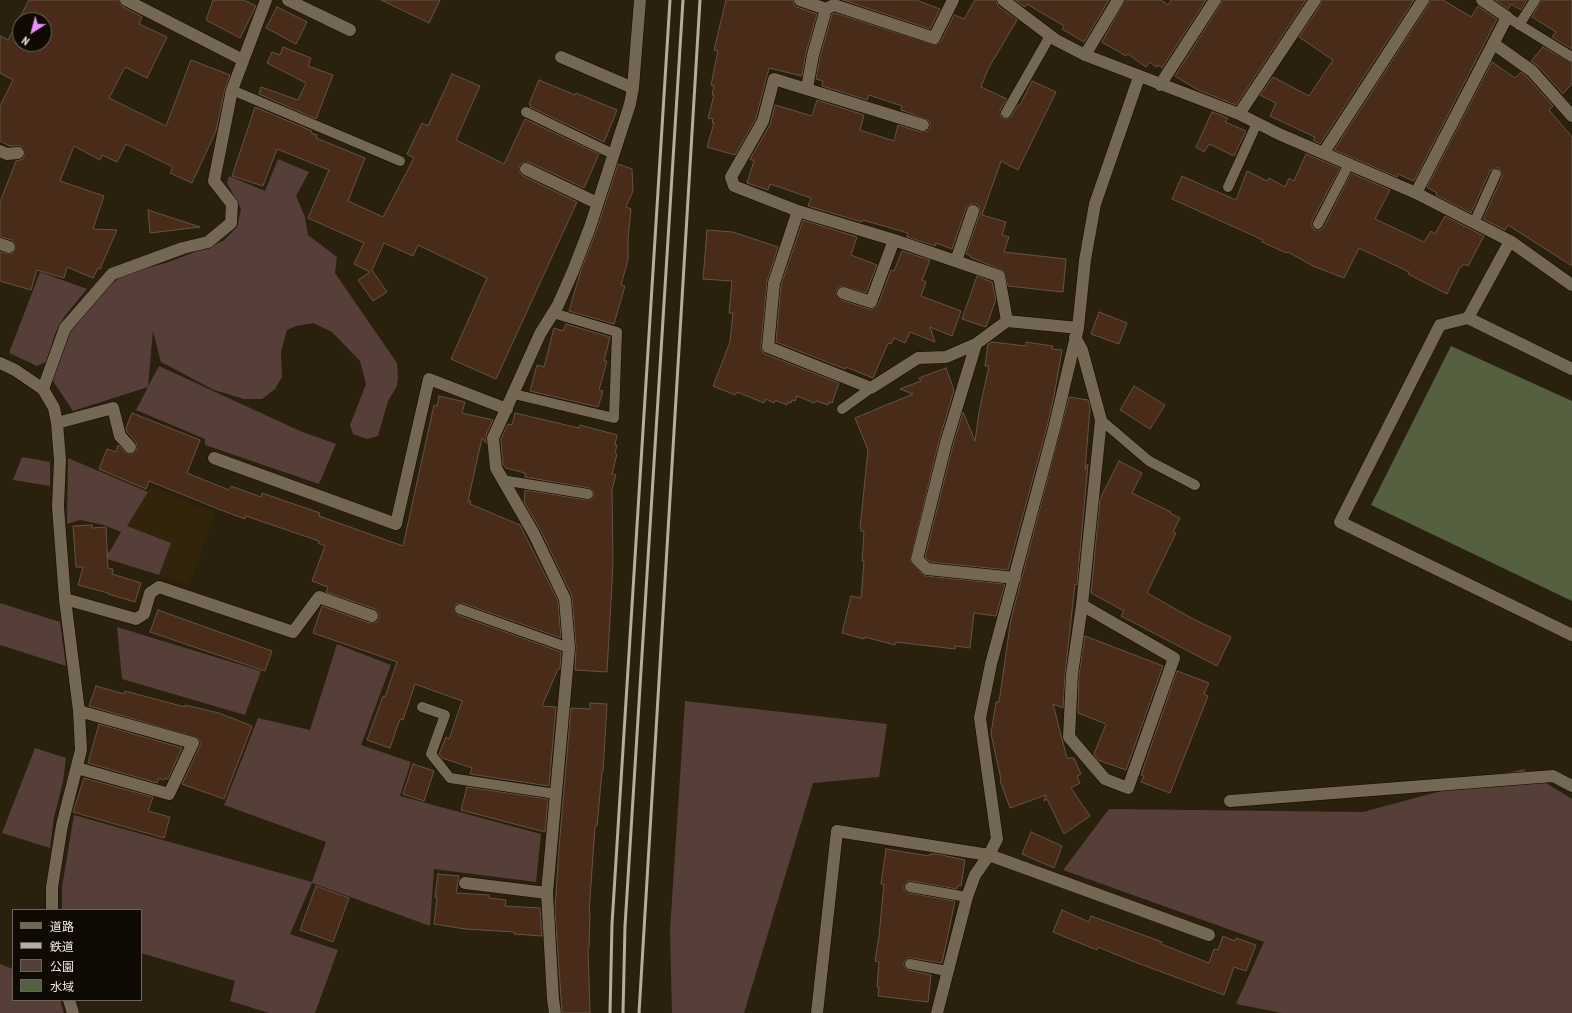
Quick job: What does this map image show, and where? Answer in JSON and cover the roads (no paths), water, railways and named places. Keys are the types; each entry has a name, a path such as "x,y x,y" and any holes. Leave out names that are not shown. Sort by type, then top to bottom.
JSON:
{"street":[{"path":"126,0 243,60"},
{"path":"43,389 65,328 112,274 183,248 208,242 231,223 232,204 214,181 232,90 266,0"},
{"path":"288,0 350,30"},
{"path":"556,1013 553,999 547,893 569,648 565,599 534,534 496,468 493,438 540,334 553,314 574,271 598,203 630,104 633,88 640,0"},
{"path":"800,0 826,9 834,5 934,38 953,0"},
{"path":"1002,0 1050,36 1085,55 1239,114 1279,134 1324,152 1416,194 1510,241 1572,285"},
{"path":"1085,55 1118,0"},
{"path":"1160,85 1215,0"},
{"path":"1239,114 1315,0"},
{"path":"1324,152 1423,0"},
{"path":"1416,194 1507,17 1482,0"},
{"path":"807,88 813,55 826,9"},
{"path":"1494,44 1532,71 1572,116"},
{"path":"561,56 633,88"},
{"path":"937,1013 966,897 975,874 989,855 997,839 980,718 991,664 1054,429 1076,333 1085,260 1095,204 1140,77"},
{"path":"924,125 774,79 763,120 731,177 734,186 798,211 894,240 999,276 1007,321"},
{"path":"0,151 8,154 18,153"},
{"path":"526,170 598,203"},
{"path":"798,211 774,283 768,347 871,388 918,358 946,357 976,344 1007,321 1076,333"},
{"path":"956,261 973,211"},
{"path":"843,293 871,302 894,240"},
{"path":"1468,318 1510,241"},
{"path":"1572,369 1468,318 1440,325 1340,522 1572,635"},
{"path":"1076,333 1101,420 1082,604 1072,674 1069,737 1105,779 1128,788 1174,658 1082,604"},
{"path":"976,344 946,443 917,559 927,569 1015,578"},
{"path":"0,363 15,370 43,389 54,408 57,423 60,460 58,507 65,598 80,711 81,750 61,833 52,887 52,909"},
{"path":"214,458 396,524 429,379 507,409"},
{"path":"57,423 114,408 120,436 130,447"},
{"path":"65,598 136,619 144,614 150,592 159,587 292,632 319,597 372,616"},
{"path":"77,768 169,794 193,743 80,711"},
{"path":"1230,801 1553,776 1572,786"},
{"path":"817,1013 837,832 989,855 1208,935"},
{"path":"465,883 547,893"},
{"path":"69,1001 73,1013"}],"lane":[{"path":"1519,25 1535,0"},
{"path":"1507,17 1572,57"},
{"path":"1006,113 1050,36"},
{"path":"232,90 400,161"},
{"path":"526,112 613,154"},
{"path":"1228,187 1257,123"},
{"path":"1318,224 1349,164"},
{"path":"1474,223 1496,174"},
{"path":"514,394 614,418 616,332 553,314"},
{"path":"842,409 871,388"},
{"path":"1101,420 1149,461 1196,485"},
{"path":"502,480 588,494"},
{"path":"460,609 569,648"},
{"path":"422,707 445,715 431,754 450,778 556,794"},
{"path":"910,887 966,897"},
{"path":"910,964 947,971"}],"water":[{"path":"1451,346 1572,401 1572,601 1371,505"}],"railway":[{"path":"610,1013 612,924 670,0"},
{"path":"623,1013 625,926 683,0"},
{"path":"639,1013 700,0"}]}
